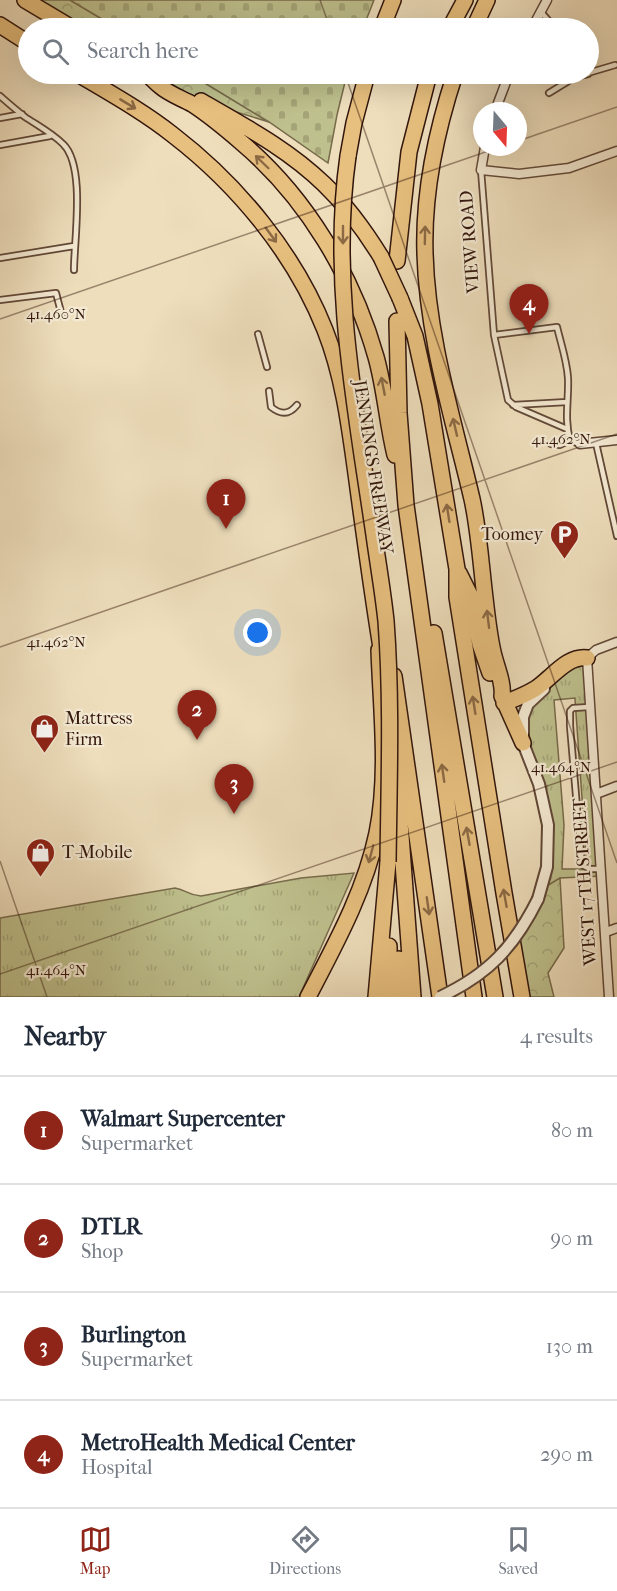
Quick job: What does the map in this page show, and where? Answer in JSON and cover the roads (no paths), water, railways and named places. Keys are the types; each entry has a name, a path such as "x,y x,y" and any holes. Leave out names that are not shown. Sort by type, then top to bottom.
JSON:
{"highway":[{"path":"25,0 55,18"},
{"path":"386,18 394,0"},
{"path":"448,18 454,0"},
{"path":"455,18 465,0"},
{"path":"479,18 487,0"},
{"path":"0,25 18,37"},
{"name":"JENNINGS FREEWAY","path":"94,84 156,122 206,162 258,218 308,294 325,330 338,370 382,624"},
{"name":"JENNINGS FREEWAY","path":"157,84 194,105 243,143 296,198 325,240 354,298 376,356 406,505"},
{"path":"171,84 274,144 324,184 366,233 392,276 415,336 438,447 457,569 457,597 522,997"},
{"path":"366,84 348,156 344,185 342,233 346,328 382,624 432,931 440,997"},
{"path":"397,261 409,152 426,84"},
{"path":"452,84 442,113 432,159 427,195 425,263 435,343 477,526 488,624 503,689 503,700"},
{"path":"397,321 398,380 406,505 474,997"},
{"path":"398,380 404,395 435,640 495,997"},
{"path":"457,569 470,595 476,628 496,690 523,743"},
{"path":"382,624 390,726 398,963 402,997"},
{"path":"308,997 366,873 377,832 381,804 383,752 382,624"},
{"path":"503,700 525,695 567,663 580,657 587,658"},
{"path":"376,997 384,967 395,864"},
{"path":"395,864 413,997"},
{"path":"384,967 389,997"}],"street":[{"path":"538,18 547,0"},
{"path":"498,102 504,84"},
{"path":"481,170 519,174 569,168 617,151"},
{"name":"VIEW ROAD","path":"481,170 483,156"},
{"path":"580,444 617,440"},
{"path":"440,997 463,986 489,967 521,930 538,899 547,867 548,825 539,784 523,743 523,717 528,705 543,690 567,671 582,664 596,650 617,642"},
{"name":"WEST 17TH STREET","path":"587,658 609,997"},
{"path":"596,794 617,786"},
{"path":"606,932 617,928"}],"lane":[{"path":"541,12 546,18"},
{"path":"599,70 615,65"},
{"path":"549,93 562,84"},
{"path":"0,96 63,144 71,154 78,205 74,270"},
{"path":"0,118 22,114"},
{"path":"0,145 51,135"},
{"name":"VIEW ROAD","path":"481,170 494,335 508,400 513,405"},
{"path":"0,258 74,246"},
{"path":"0,300 56,293 62,316"},
{"path":"494,335 557,327 568,378 568,441"},
{"path":"258,334 267,368"},
{"path":"269,391 271,407 279,413 288,412 297,405"},
{"path":"513,405 567,402"},
{"path":"513,405 567,429"},
{"path":"552,444 555,446 568,441 580,444"},
{"path":"596,443 617,536"},
{"path":"590,707 573,708 570,711 570,726 582,865 591,869 601,869"}],"place":[{"name":"MetroHealth Medical Center","path":"529,334"},
{"name":"Walmart Supercenter","path":"226,529"},
{"name":"Toomey","path":"564,560"},
{"name":"DTLR","path":"197,740"},
{"name":"Mattress Firm","path":"44,754"},
{"name":"Burlington","path":"234,814"},
{"name":"T-Mobile","path":"41,878"}]}
